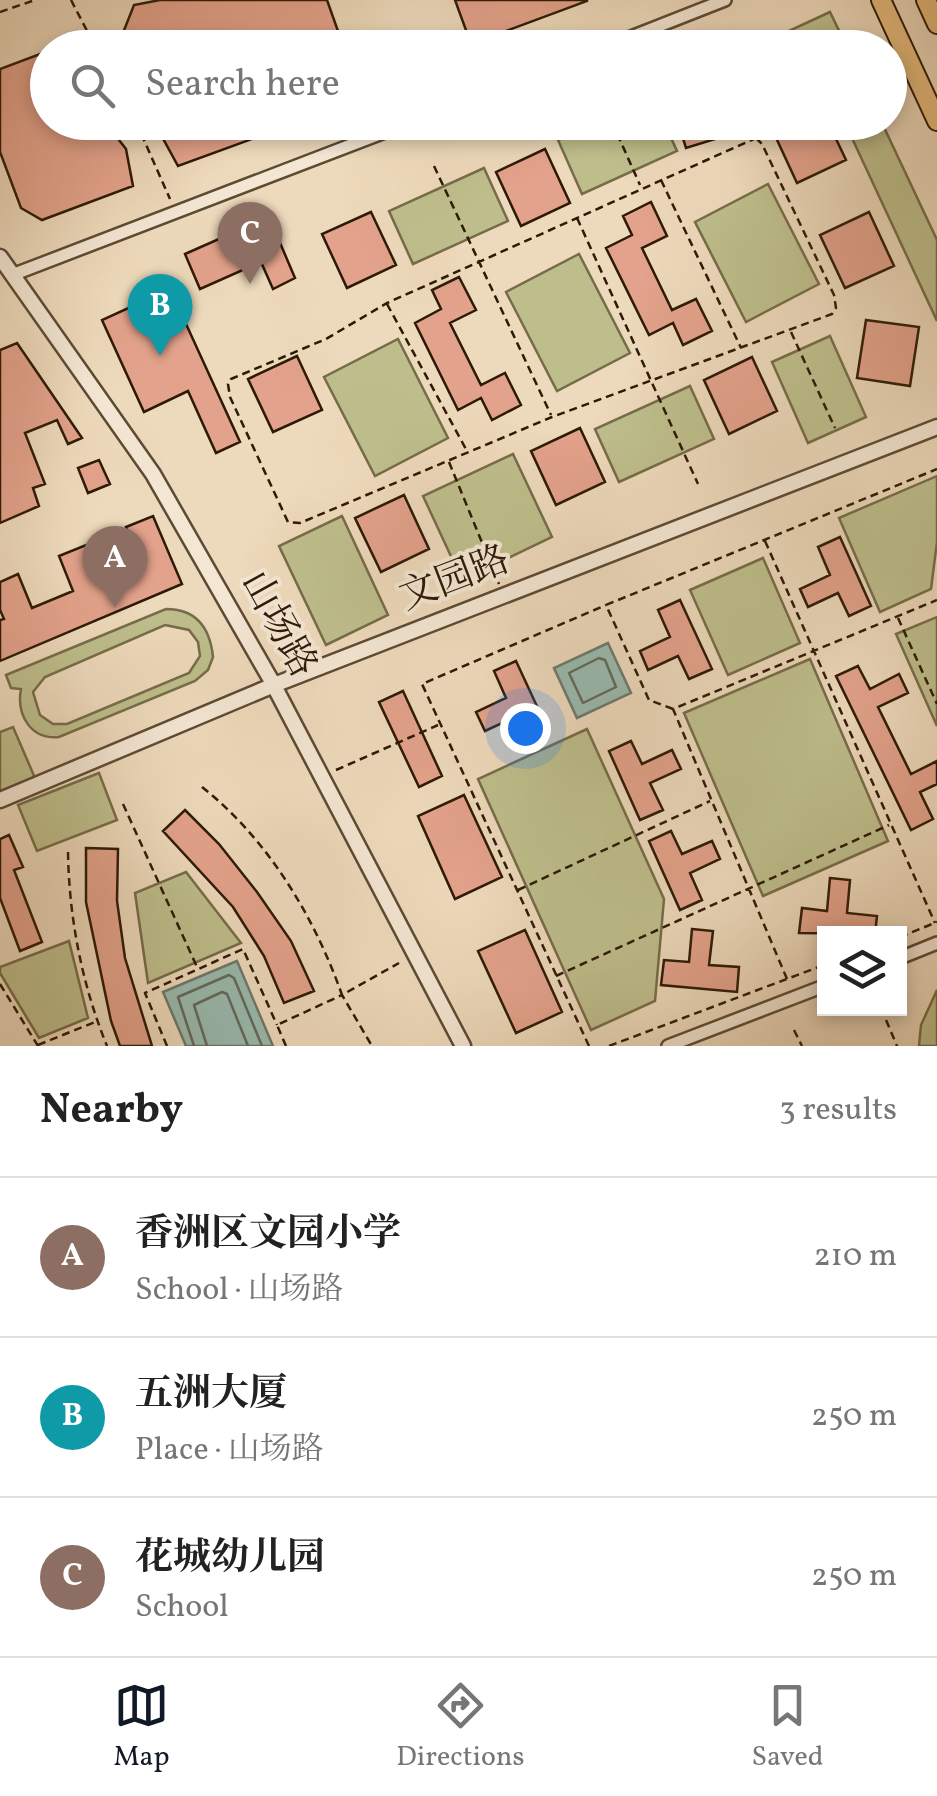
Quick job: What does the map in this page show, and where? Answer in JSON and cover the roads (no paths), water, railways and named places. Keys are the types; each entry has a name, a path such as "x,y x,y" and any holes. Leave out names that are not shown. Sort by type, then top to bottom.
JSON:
{"main road":[{"path":"881,0 895,30"},
{"path":"926,0 937,24"},
{"path":"907,57 937,122"}],"street":[{"path":"649,30 725,0"},
{"path":"12,275 364,140"},
{"name":"山场路","path":"0,257 153,474 274,685 463,1046"},
{"name":"文园路","path":"0,800 274,685 937,428"},
{"path":"907,955 937,943"},
{"path":"668,1046 817,989"}],"water":[{"path":"608,643 631,693 577,718 554,668"},
{"path":"237,961 273,1046 186,1046 163,992"}],"place":[{"name":"花城幼儿园","path":"250,284"},
{"name":"五洲大厦","path":"160,356"},
{"name":"香洲区文园小学","path":"115,608"}]}
